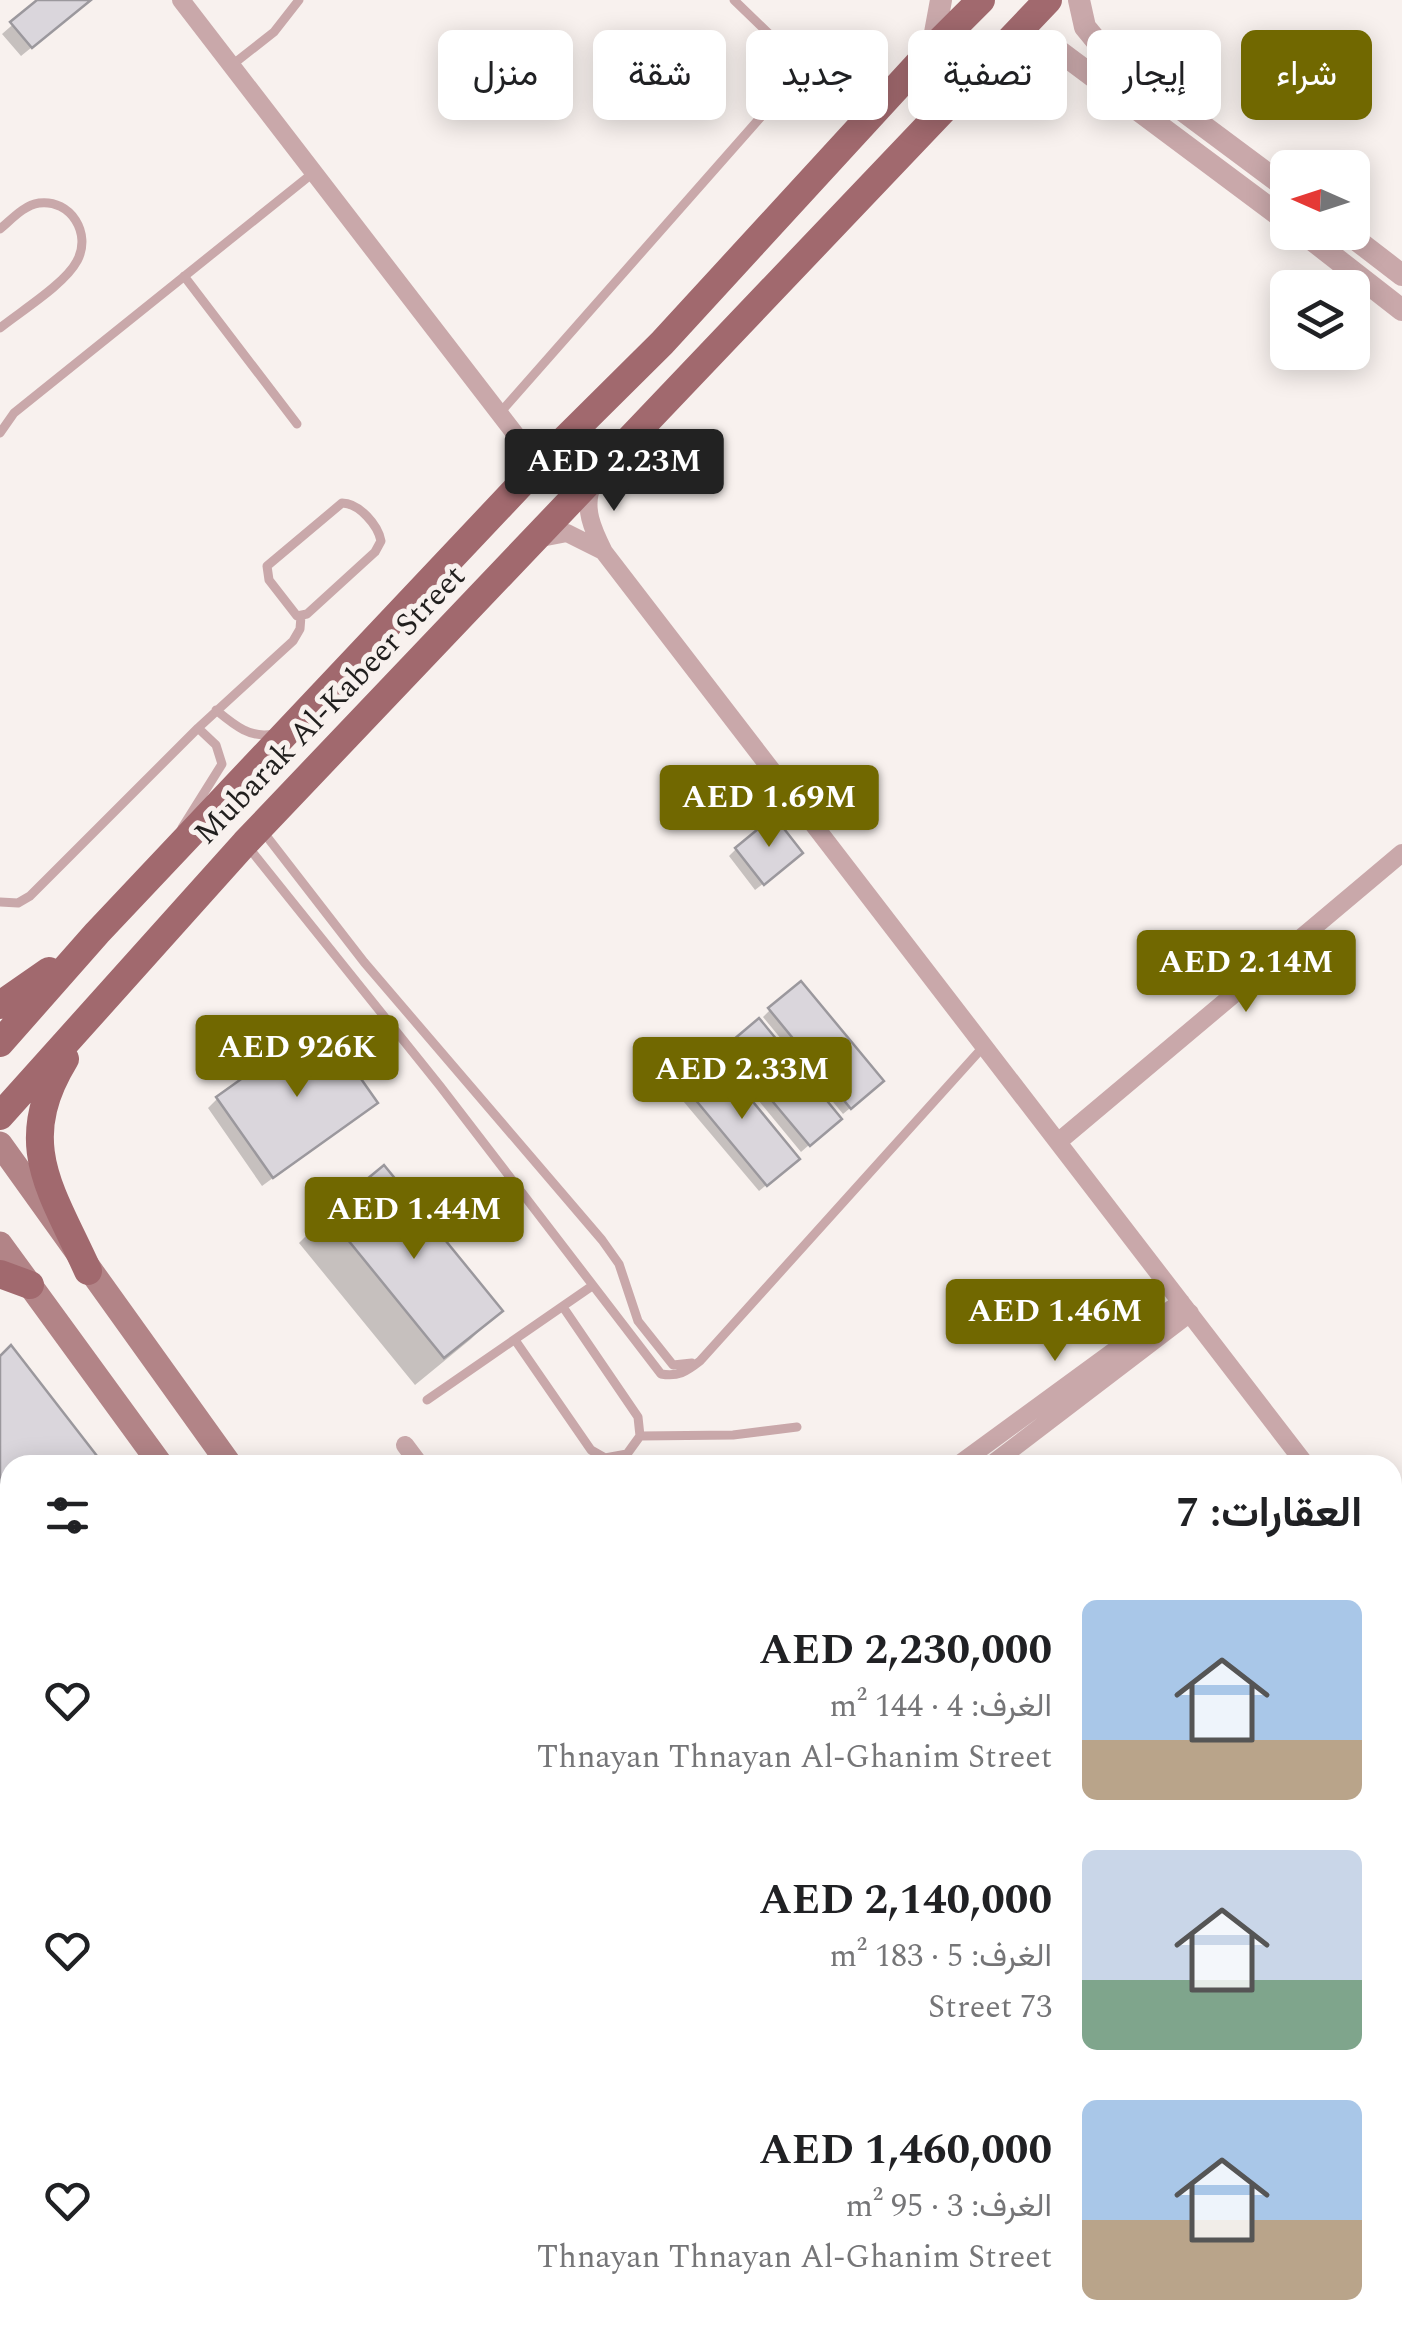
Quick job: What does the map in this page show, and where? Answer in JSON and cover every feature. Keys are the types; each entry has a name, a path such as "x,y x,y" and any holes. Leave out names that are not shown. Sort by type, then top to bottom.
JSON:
{"main road":[{"name":"Mubarak Al-Kabeer Street","path":"950,30 981,0"},
{"name":"Mubarak Al-Kabeer Street","path":"1018,30 1048,0"},
{"name":"Mubarak Al-Kabeer Street","path":"0,1043 97,933 539,465 662,344 908,74"},
{"name":"Mubarak Al-Kabeer Street","path":"0,1116 253,835 932,120"},
{"path":"662,344 658,358 664,372 678,378 692,375"},
{"path":"614,391 629,386 644,392 652,406 648,422"},
{"path":"0,1005 97,933"},
{"path":"88,1272 47,1179 38,1139 48,1091 91,1016"},
{"path":"0,1144 223,1455"},
{"path":"0,1244 155,1455"},
{"path":"0,1274 30,1285"}],"street":[{"path":"181,0 539,465"},
{"path":"935,30 941,0"},
{"path":"1078,0 1085,26 1108,55 1270,176"},
{"path":"1067,56 1270,208"},
{"path":"1325,250 1402,310"},
{"path":"1369,250 1402,275"},
{"path":"596,476 588,493 588,510 604,552 1298,1455"},
{"path":"536,540 567,533 604,552"},
{"path":"1058,1142 1402,853"},
{"path":"972,1455 1185,1307"},
{"path":"1003,1455 1185,1307"},
{"path":"405,1444 413,1455"}],"lane":[{"path":"232,65 274,32 299,0"},
{"path":"499,414 789,85 794,75 793,57 734,0"},
{"path":"0,432 14,413 315,172"},
{"path":"0,229 28,206 53,204 74,218 82,242 75,266 0,328"},
{"path":"184,276 298,424"},
{"path":"0,902 18,903 30,896 216,710 293,641 300,630 300,616 269,580 268,566 338,506 352,504 377,529 379,546 300,616"},
{"path":"216,710 236,726 263,736 298,721"},
{"path":"185,840 184,822 222,764 216,745 198,728"},
{"path":"253,835 661,1374 686,1372 700,1361 984,1046"},
{"path":"253,835 602,1240 619,1264 638,1320 659,1350 673,1365 700,1361"},
{"path":"426,1400 592,1286"},
{"path":"563,1307 638,1417 640,1436 636,1446 623,1455"},
{"path":"515,1340 595,1453 600,1455"},
{"path":"640,1436 734,1435 797,1427"}],"building":[{"path":"37,0 91,0 32,48 10,22"},
{"path":"774,816 803,853 764,885 735,848"},
{"path":"801,981 884,1081 851,1109 768,1008"},
{"path":"759,1018 842,1119 810,1146 726,1046"},
{"path":"321,1022 378,1103 273,1178 216,1097"},
{"path":"717,1058 800,1159 767,1186 684,1086"},
{"path":"384,1165 503,1311 444,1358 326,1213"},
{"path":"11,1345 96,1455 0,1455 0,1356"}]}
